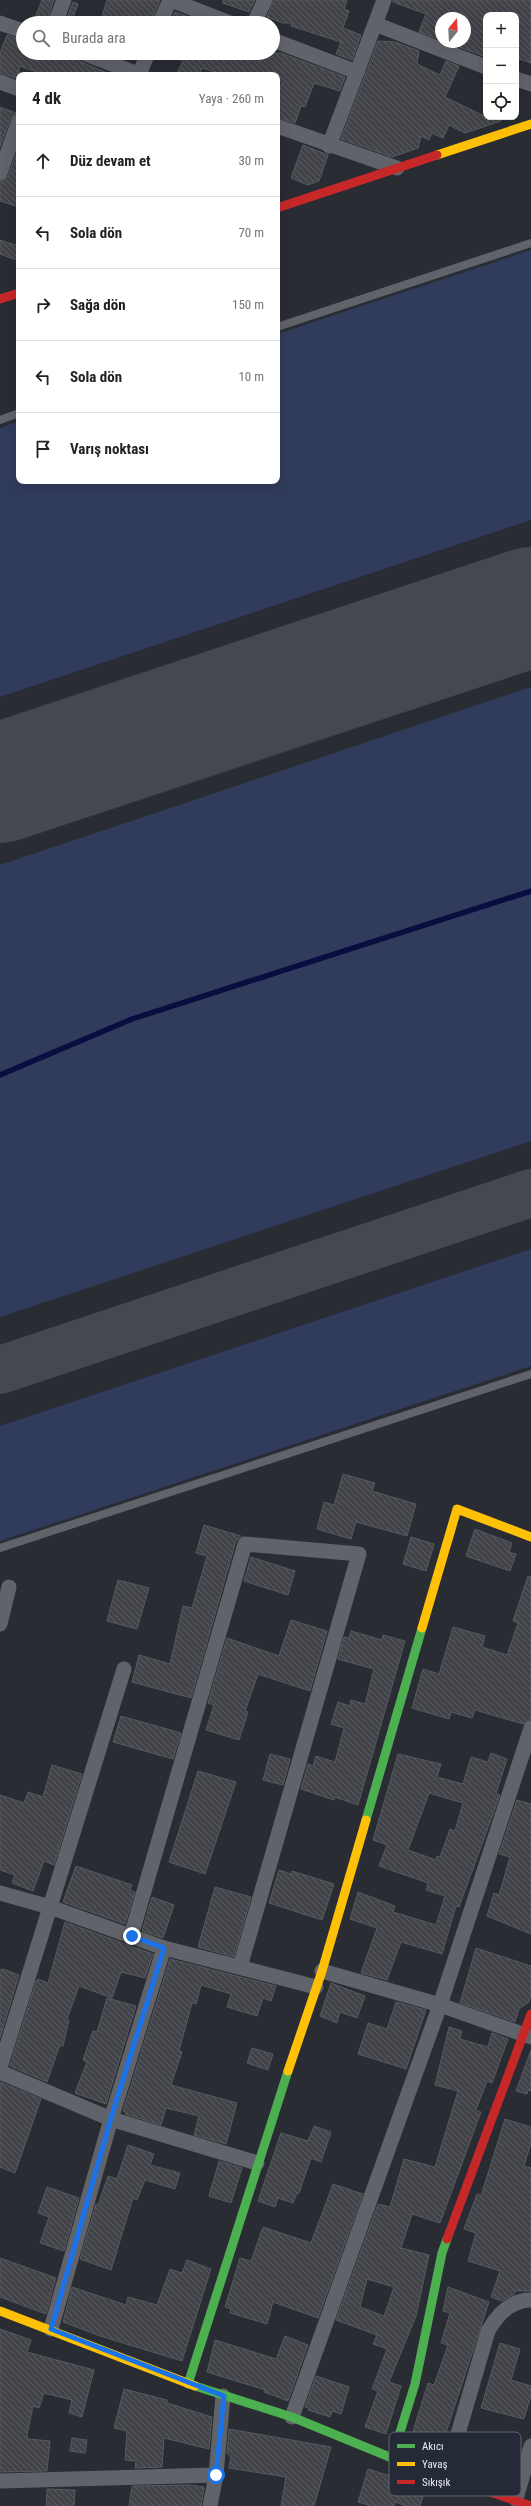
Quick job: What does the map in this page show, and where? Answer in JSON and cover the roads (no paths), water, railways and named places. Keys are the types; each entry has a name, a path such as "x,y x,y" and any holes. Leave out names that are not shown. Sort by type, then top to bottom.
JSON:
{"street":[{"path":"58,16 64,0"},
{"path":"163,16 170,0 212,16"},
{"path":"257,16 265,0"},
{"path":"329,146 384,0"},
{"path":"0,23 16,29"},
{"path":"375,24 483,66"},
{"path":"280,43 357,72"},
{"path":"102,60 132,72"},
{"path":"141,72 145,60"},
{"path":"519,80 531,84"},
{"path":"0,82 16,88"},
{"path":"280,207 531,124"},
{"path":"280,127 329,146 397,168"},
{"path":"0,173 16,129"},
{"path":"0,299 16,294"},
{"path":"188,2384 257,2162 322,1971 457,1509 531,1537"},
{"path":"132,1936 245,1544 359,1554 240,1967"},
{"path":"0,1590 9,1587 0,1624"},
{"path":"0,2068 124,1669"},
{"path":"292,2417 440,2005 531,1728"},
{"path":"0,1893 50,1907 164,1948 316,1987"},
{"path":"51,2329 111,2118 164,1948"},
{"path":"322,1971 440,2005 527,2036"},
{"path":"400,2432 415,2384 442,2253 527,2036 531,2014"},
{"path":"0,2072 111,2118 257,2162"},
{"path":"459,2432 488,2331 497,2317 510,2306 531,2300"},
{"path":"0,2311 51,2329 188,2384 292,2417 389,2457"},
{"path":"210,2506 216,2475 224,2396"},
{"path":"521,2481 531,2446"},
{"path":"0,2481 216,2475"},
{"path":"507,2496 531,2506"}],"lane":[{"path":"280,326 531,243"},
{"path":"0,420 16,414"},
{"path":"0,1548 531,1374"}],"waterway":[{"path":"0,1075 132,1019 531,891"}]}
